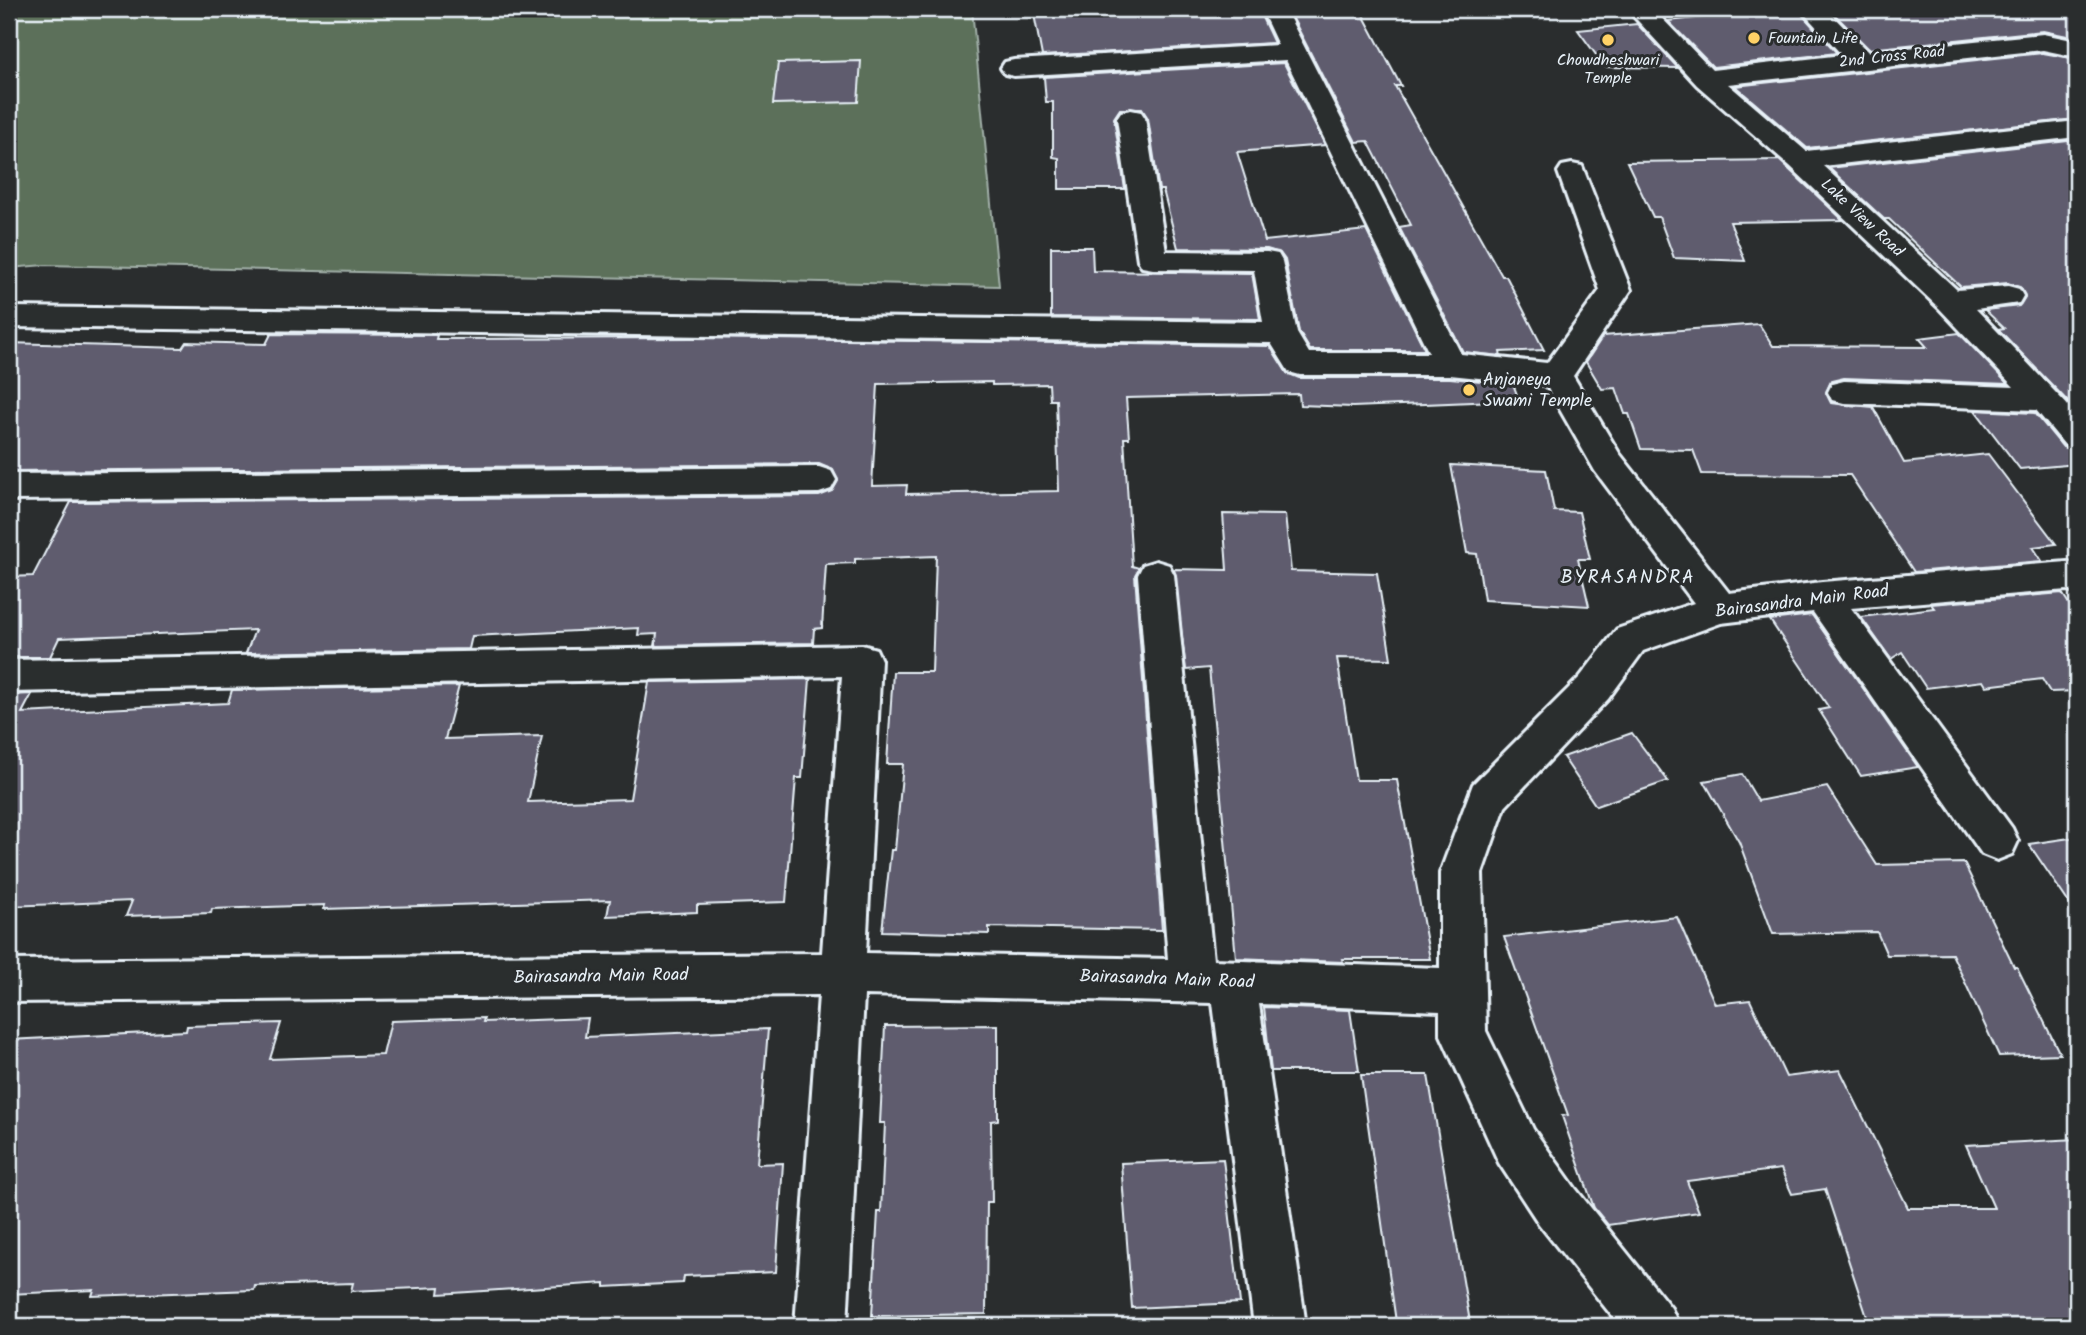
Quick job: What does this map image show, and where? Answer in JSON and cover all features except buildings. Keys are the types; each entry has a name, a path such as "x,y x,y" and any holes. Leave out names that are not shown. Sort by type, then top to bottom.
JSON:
{"street":[{"path":"1273,9 1450,364"},
{"name":"Lake View Road","path":"1639,9 1706,79 1800,160 1950,301 2045,399 2077,437"},
{"path":"1812,9 1862,60"},
{"name":"2nd Cross Road","path":"1706,79 2043,42 2077,48"},
{"path":"1014,68 1293,52"},
{"path":"1131,118 1153,260 1266,261 1281,333 1300,364 1450,364 1556,375"},
{"path":"1800,160 2077,129"},
{"path":"1556,375 1616,290 1572,172"},
{"path":"1950,301 2008,296"},
{"path":"9,317 1281,333"},
{"path":"1556,375 1607,462 1720,609"},
{"path":"1844,392 2045,399"},
{"path":"9,486 819,480"},
{"path":"1156,575 1212,981 1280,1326"},
{"name":"Bairasandra Main Road","path":"9,981 290,981 843,974 1212,981 1463,990 1461,873 1488,797 1594,688 1630,640 1720,609 1822,596 2067,576 2077,578"},
{"path":"1822,596 1997,841"},
{"path":"9,676 862,660 821,1326"},
{"path":"1463,990 1463,1033 1516,1146 1557,1206 1653,1326"}],"green space":[{"path":"9,9 972,9 999,286 45,265 9,268"}],"place":[{"name":"Fountain Life","path":"1754,38"},
{"name":"Chowdheshwari Temple","path":"1608,40"},
{"name":"Anjaneya Swami Temple","path":"1469,390"}],"district":[{"name":"BYRASANDRA","path":"1628,578"}]}
